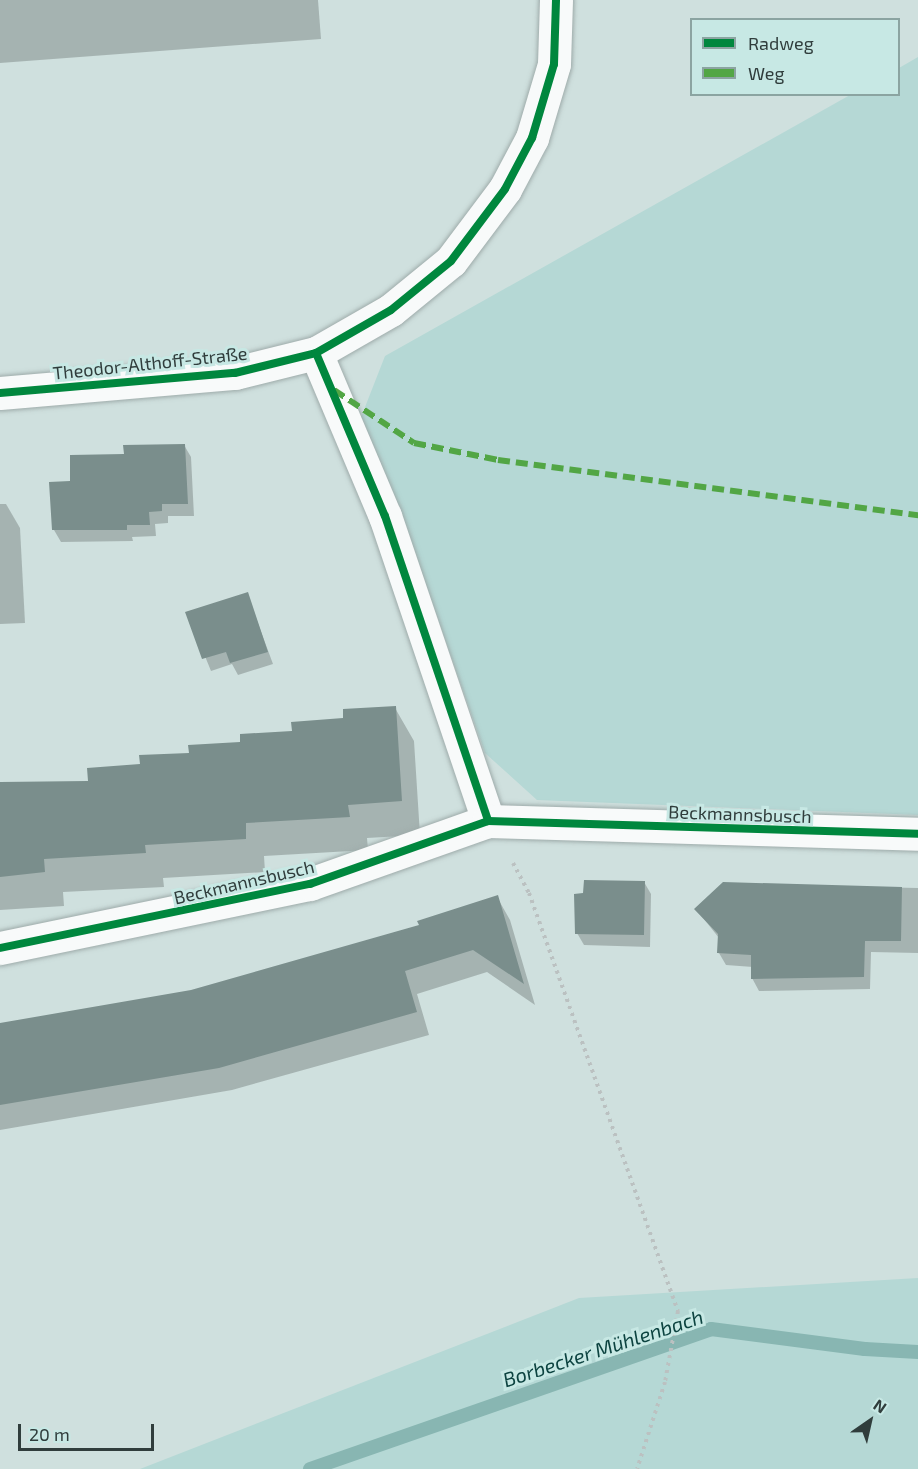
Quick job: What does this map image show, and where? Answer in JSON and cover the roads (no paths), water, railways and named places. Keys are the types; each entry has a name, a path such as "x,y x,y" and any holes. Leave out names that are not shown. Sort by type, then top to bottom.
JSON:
{"street":[{"name":"Theodor-Althoff-Straße","path":"0,393 235,373 316,352 392,310 451,261 505,189 532,138 554,64 556,0"},
{"path":"316,352 385,516 488,821"},
{"name":"Beckmannsbusch","path":"0,948 310,884 488,821 918,834"}],"waterway":[{"name":"Borbecker Mühlenbach","path":"310,1469 711,1329 865,1349 918,1352"}]}
